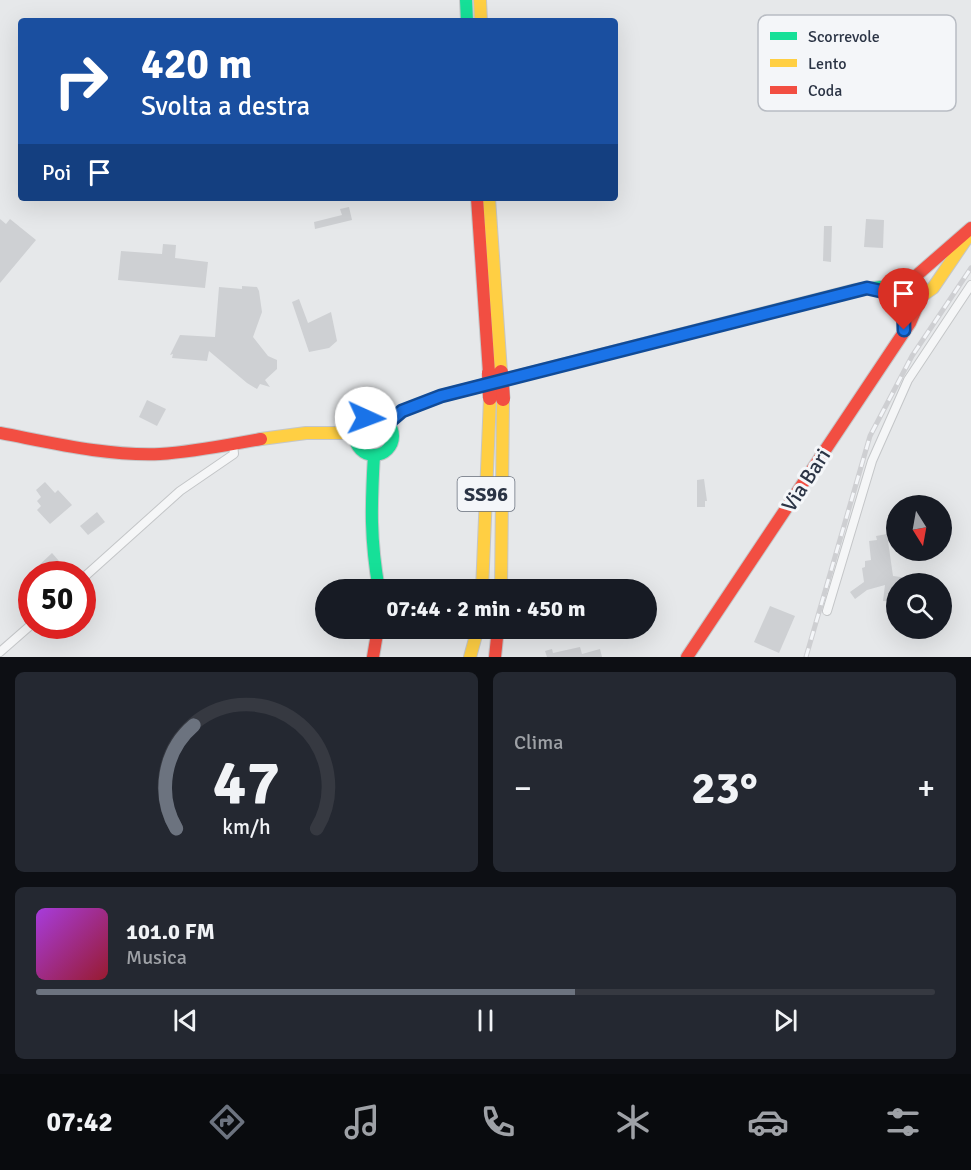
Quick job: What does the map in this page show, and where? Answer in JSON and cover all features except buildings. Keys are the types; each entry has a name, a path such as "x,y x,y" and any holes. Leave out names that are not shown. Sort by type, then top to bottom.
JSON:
{"main road":[{"path":"466,0 467,18"},
{"path":"480,0 481,18"},
{"name":"SS96","path":"477,201 497,399 501,579"},
{"name":"SS96","path":"489,201 495,372"},
{"path":"911,293 971,230"},
{"path":"388,423 402,411 441,396 873,288 911,293 933,288 971,230"},
{"name":"Via Bari","path":"687,657 904,330 911,293"},
{"name":"SS96","path":"483,579 497,399"},
{"path":"372,417 388,423 392,428 393,441 386,451 374,455 362,451 355,440 355,433 361,422 372,417"},
{"path":"0,433 124,454 182,452 318,432 355,433"},
{"path":"374,455 370,518 371,545 377,579"},
{"path":"373,657 376,639"},
{"path":"470,657 476,639"},
{"path":"479,639 479,657"},
{"path":"495,657 497,639"}],"street":[{"path":"827,611 872,461 908,380 971,285"},
{"path":"96,566 180,491 234,454 233,444"},
{"path":"0,652 18,636"}],"railway":[{"path":"806,657 870,436 912,356 971,268"}],"traffic: fast":[{"path":"466,0 467,18"},
{"path":"913,282 920,285 923,292 920,299 913,302 906,299 903,292 906,285 913,282"},
{"path":"389,423 402,411 441,396 855,290 907,284"},
{"path":"374,417 388,422 393,436 388,450 374,455 360,450 355,436 360,422 374,417"},
{"path":"374,455 372,522 377,579"}],"traffic: slow":[{"path":"480,0 481,18"},
{"path":"489,201 501,372"},
{"path":"923,295 933,288 971,232"},
{"path":"482,579 490,398"},
{"path":"501,579 503,399"},
{"path":"261,439 306,433 355,433"},
{"path":"470,657 475,639"}],"traffic: jam":[{"path":"477,201 489,373"},
{"path":"909,282 971,228"},
{"path":"687,657 910,323 920,300"},
{"path":"501,372 503,399"},
{"path":"489,373 490,398"},
{"path":"0,433 80,448 140,454 185,452 261,439"},
{"path":"373,657 376,639"},
{"path":"495,657 497,639"}],"route":[{"path":"366,418 378,417 388,423 402,411 441,396 867,288 903,296 905,299 904,330"}]}
